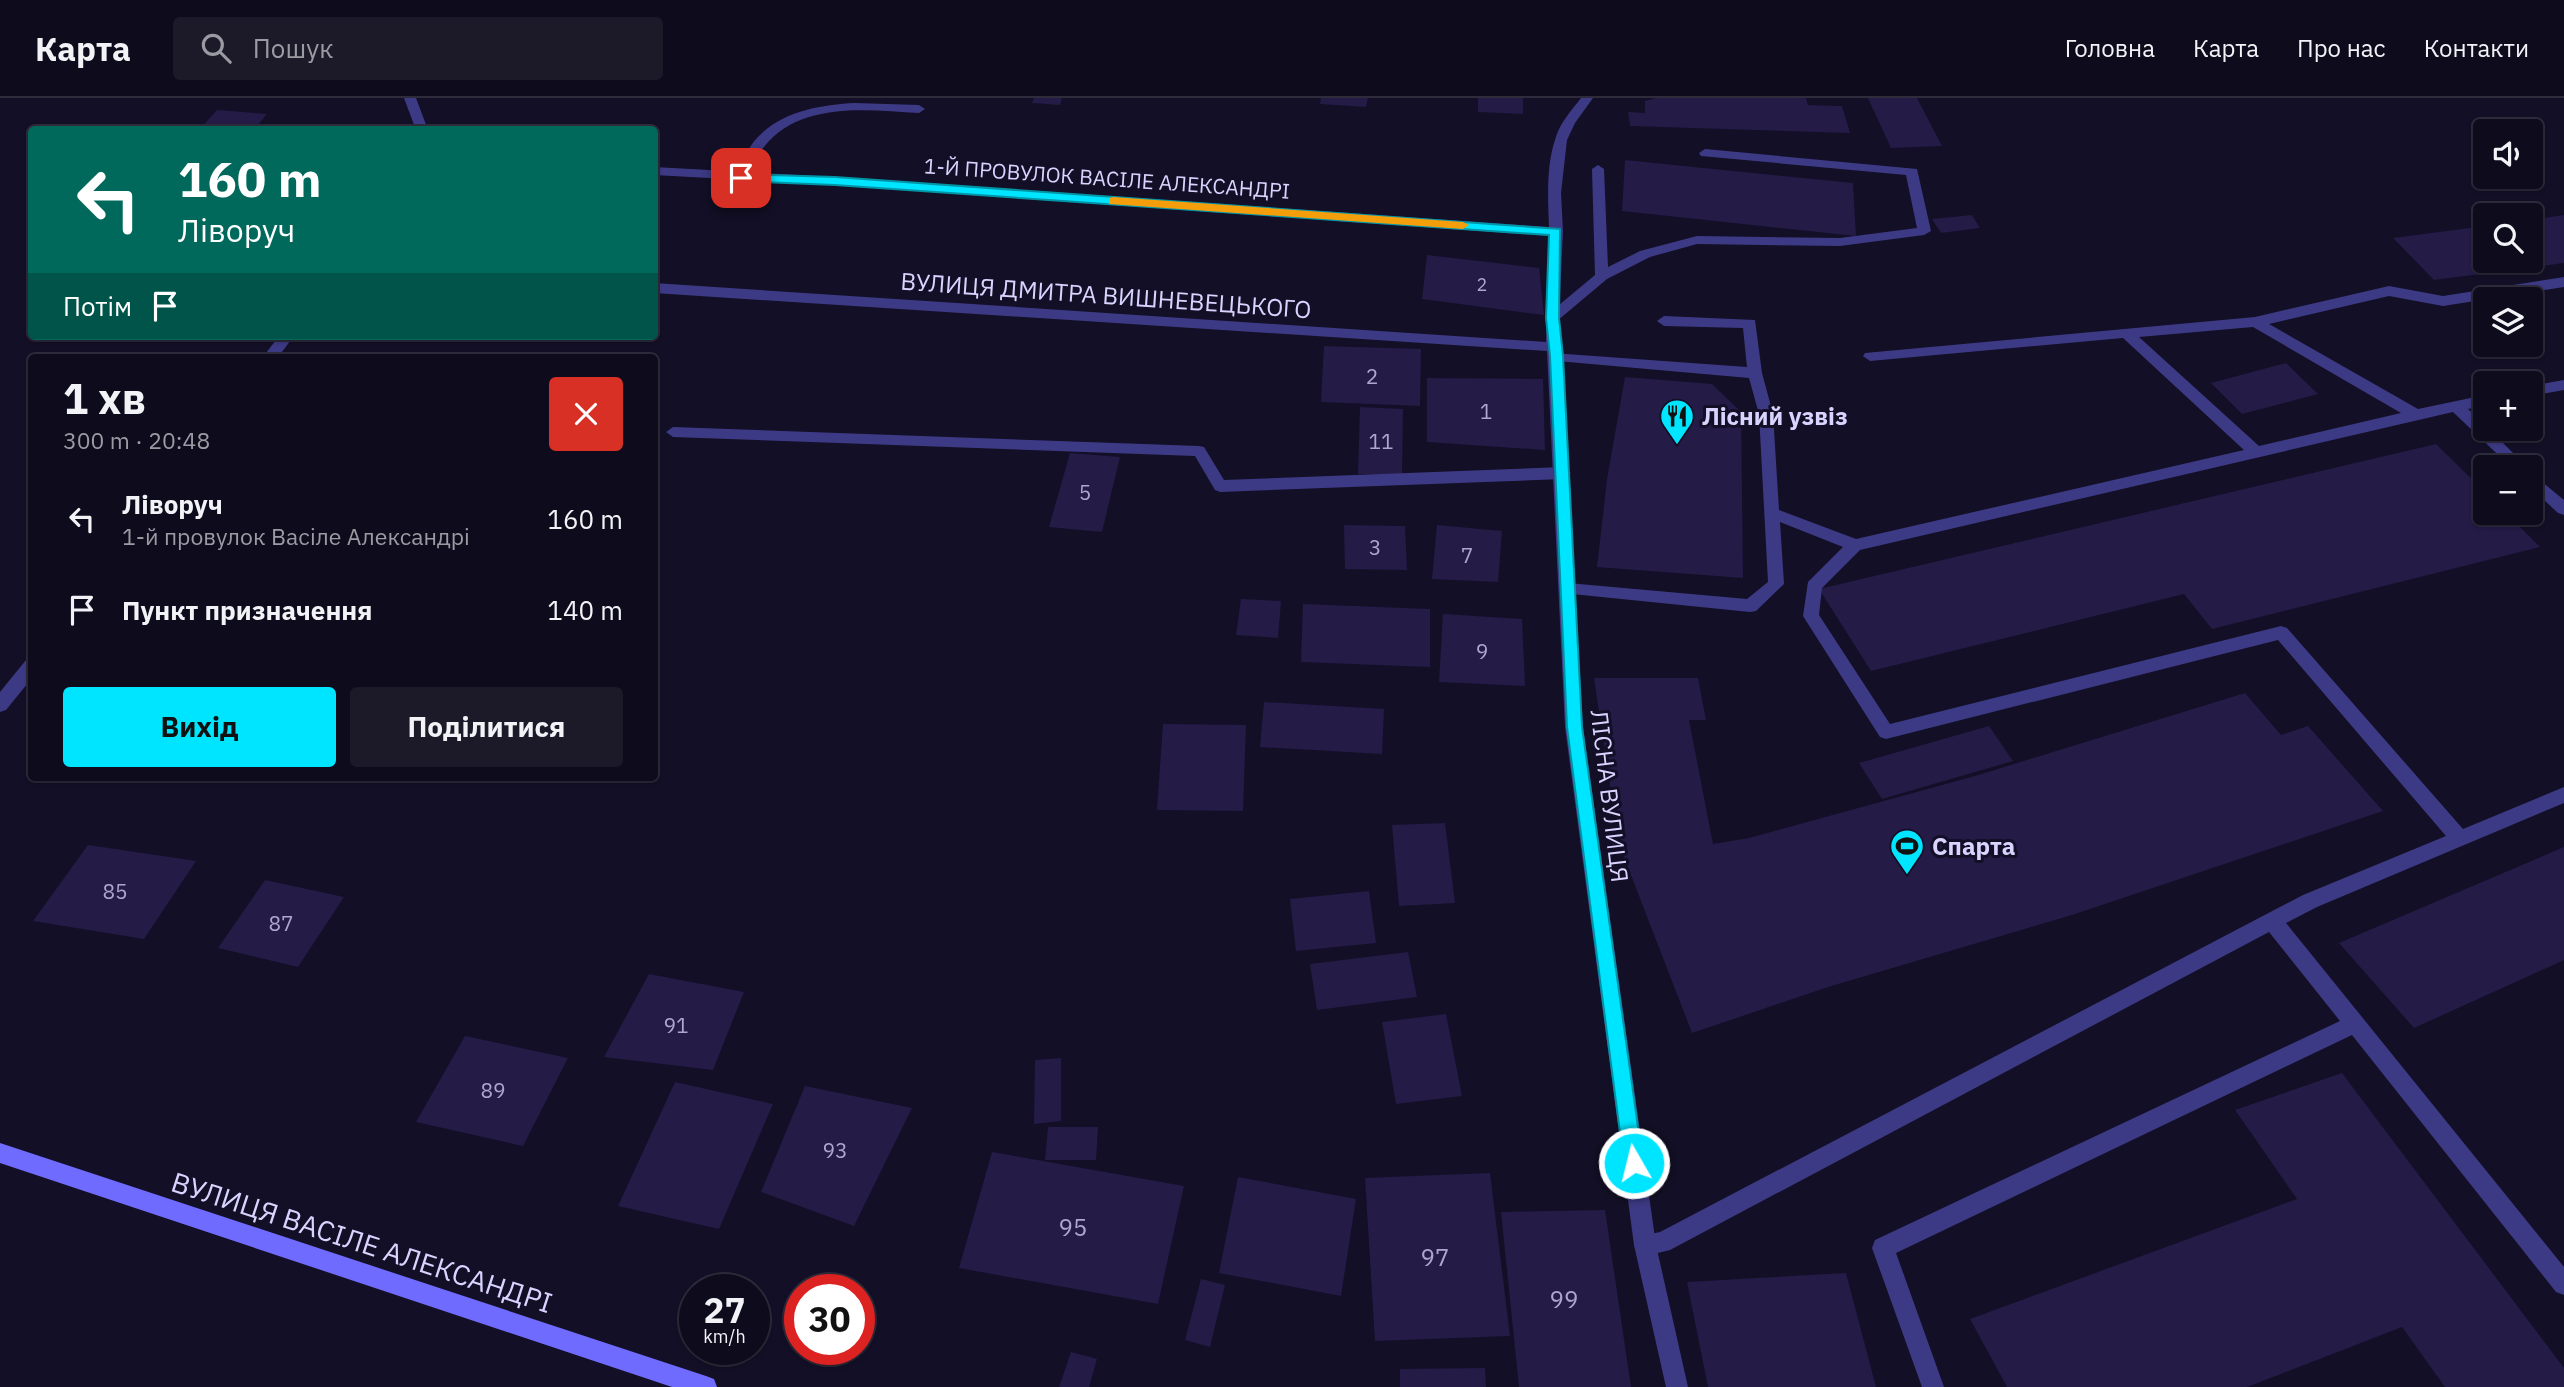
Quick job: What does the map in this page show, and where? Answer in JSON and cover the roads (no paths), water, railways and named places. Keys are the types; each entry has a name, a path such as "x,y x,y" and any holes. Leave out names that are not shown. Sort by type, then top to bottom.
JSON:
{"main road":[{"name":"ВУЛИЦЯ ВАСІЛЕ АЛЕКСАНДРІ","path":"0,1153 706,1387"}],"street":[{"path":"410,98 420,126"},
{"name":"ЛІСНА ВУЛИЦЯ","path":"1587,98 1561,139 1554,193 1556,232 1552,318 1563,473 1574,727 1645,1245 1676,1387"},
{"path":"741,178 759,143 797,117 848,105 919,109"},
{"path":"1552,318 1602,276 1645,254 1697,240 1840,242 1924,231 1912,172 1705,153"},
{"path":"1598,169 1602,276"},
{"name":"1-Й ПРОВУЛОК ВАСІЛЕ АЛЕКСАНДРІ","path":"658,171 741,178 835,181 1556,232"},
{"path":"1870,356 2255,322 2389,291 2443,301 2564,282"},
{"name":"ВУЛИЦЯ ДМИТРА ВИШНЕВЕЦЬКОГО","path":"658,288 1556,351 1755,373"},
{"path":"1568,589 1750,606 1776,584 1766,414 1755,373 1750,323 1664,321"},
{"path":"2255,322 2416,415"},
{"path":"2126,333 2256,452"},
{"path":"272,354 283,340"},
{"path":"2543,389 2564,385"},
{"path":"2460,839 2281,632 1886,732 1811,616 1814,586 1855,545 2473,402"},
{"path":"2456,406 2507,455"},
{"path":"673,432 1199,451 1220,486 1563,473"},
{"path":"2543,489 2564,509"},
{"path":"1772,513 1855,545"},
{"path":"0,705 28,669"},
{"path":"1645,1245 1662,1242 2310,901 2564,795"},
{"path":"2273,922 2564,1284"},
{"path":"1933,1387 1883,1248 2355,1024"}],"place":[{"name":"Лісний узвіз","path":"1677,446"},
{"name":"Спарта","path":"1907,876"}]}
